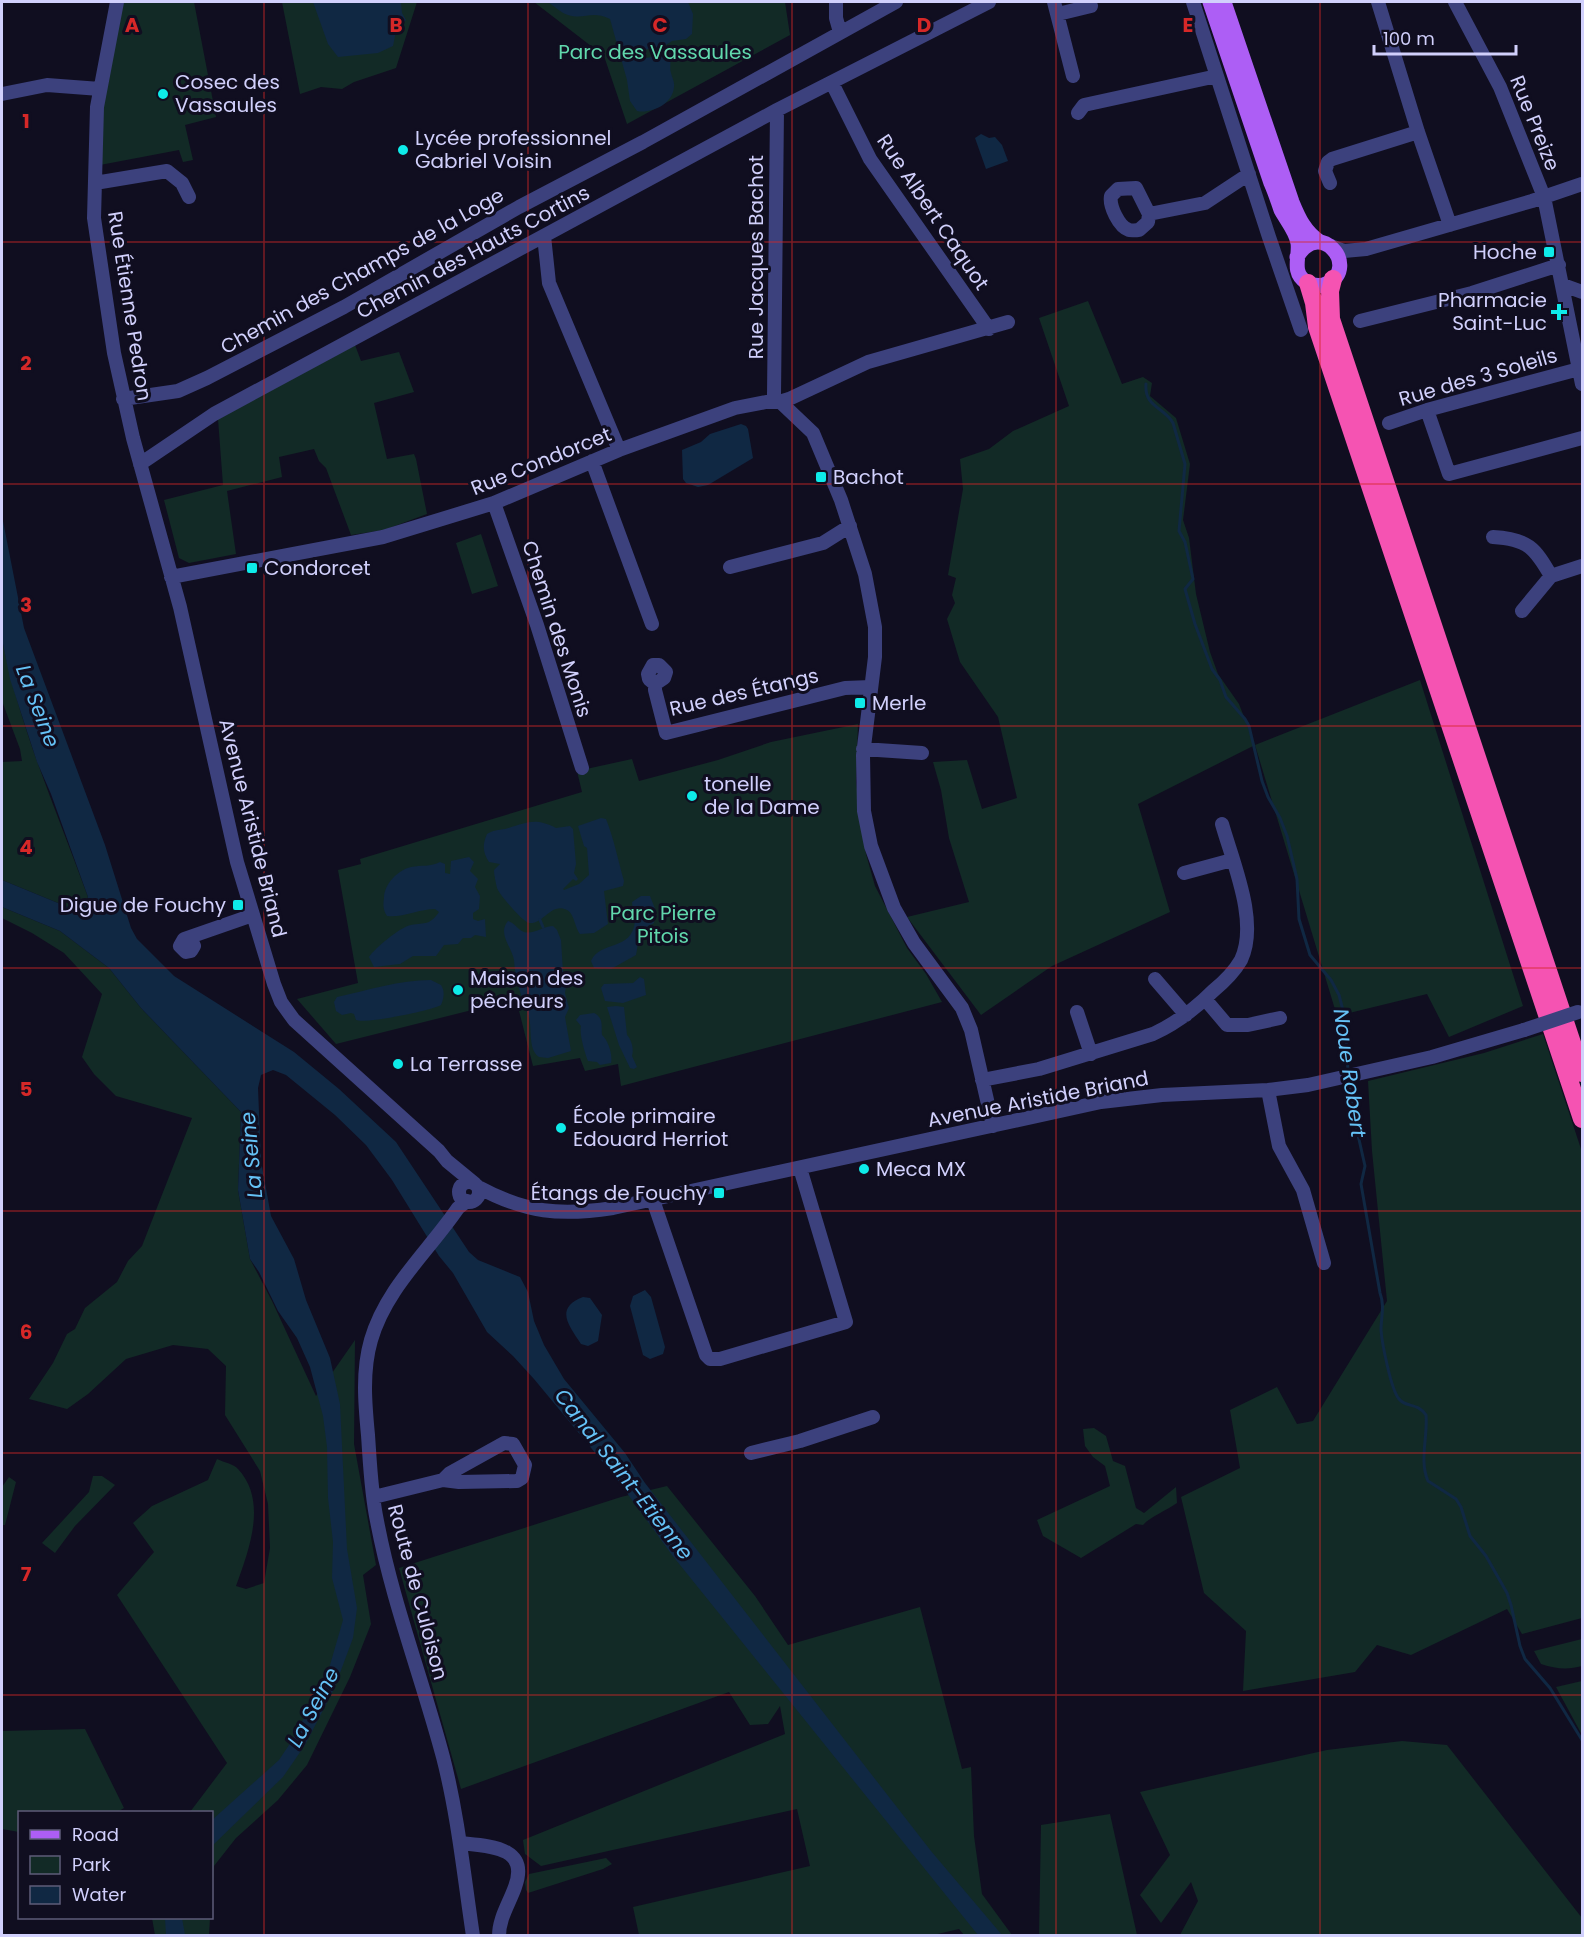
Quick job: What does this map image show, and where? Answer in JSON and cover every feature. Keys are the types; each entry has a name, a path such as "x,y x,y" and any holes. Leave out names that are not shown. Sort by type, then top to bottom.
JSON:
{"highway":[{"path":"1336,274 1330,291 1331,319 1582,1073"},
{"path":"1308,283 1317,327 1582,1119"}],"main road":[{"path":"1210,2 1271,183 1281,210 1296,235 1298,272 1308,283 1321,285 1336,274 1338,255 1326,244 1309,235 1292,202 1224,2"},
{"path":"1297,257 1305,247 1326,244"}],"street":[{"name":"Rue Étienne Pedron","path":"117,2 97,106 94,218 123,399 171,577"},
{"path":"836,2 840,32"},
{"name":"Chemin des Champs de la Loge","path":"123,399 178,391 207,378 344,306 468,235 643,142 896,2"},
{"name":"Chemin des Hauts Cortins","path":"141,464 214,414 777,110 989,2"},
{"path":"1193,2 1301,330"},
{"path":"1378,2 1418,132 1450,225"},
{"name":"Rue Preize","path":"1455,2 1500,87 1544,197 1582,384"},
{"path":"1073,76 1056,8 1091,6"},
{"path":"1078,113 1084,105 1217,76"},
{"name":"Rue Albert Caquot","path":"832,82 870,159 989,329"},
{"path":"2,94 47,85 100,89"},
{"name":"Rue Jacques Bachot","path":"777,110 774,396 779,402"},
{"path":"1330,183 1325,171 1328,162 1332,159 1418,132"},
{"path":"95,183 167,171 182,183 189,197"},
{"path":"1149,214 1205,203 1249,174"},
{"path":"1326,244 1344,251 1366,249 1582,184"},
{"path":"544,236 549,283 619,450"},
{"path":"1336,274 1366,249"},
{"path":"1360,321 1472,293 1559,265"},
{"path":"1563,285 1582,292"},
{"path":"993,1126 971,1030 962,1008 914,943 894,908 871,846 864,811 862,782 863,750 875,657 872,602 850,526 813,433 779,402 867,362 1008,322"},
{"name":"Rue des 3 Soleils","path":"1389,423 1427,410 1579,369"},
{"name":"Rue Condorcet","path":"171,577 383,537 494,503 619,450 735,408 779,402"},
{"path":"1427,410 1449,474 1582,438"},
{"path":"592,461 652,624"},
{"name":"Chemin des Monis","path":"494,503 537,625 582,768"},
{"path":"730,567 823,543 850,526"},
{"path":"1493,537 1512,538 1538,552 1551,576"},
{"path":"1522,611 1551,576 1582,566"},
{"name":"Avenue Aristide Briand","path":"171,577 185,628 237,862 281,1002 294,1020 439,1151 447,1161 466,1197 499,1198 540,1211 581,1213 653,1200 1101,1102 1135,1097 1269,1090 1348,1077 1475,1045 1580,1011"},
{"name":"Rue des Étangs","path":"655,687 661,736 845,688 871,687"},
{"path":"863,750 922,753"},
{"path":"982,1080 1039,1069 1153,1035 1186,1015 1233,972 1246,945 1248,928 1246,907 1222,824"},
{"path":"1184,873 1232,860"},
{"path":"187,939 253,915"},
{"path":"1155,979 1186,1015"},
{"path":"1205,999 1227,1025 1248,1025 1280,1018"},
{"path":"1077,1012 1091,1054"},
{"path":"1269,1090 1279,1146 1303,1190 1324,1263"},
{"path":"653,1200 706,1355 710,1359 720,1359 846,1322 800,1168"},
{"name":"Route de Culoison","path":"466,1197 402,1280 382,1312 370,1342 366,1361 367,1423 376,1519 391,1581 443,1757 454,1805 473,1935"},
{"path":"751,1453 800,1441 873,1417"},
{"path":"374,1497 443,1480 517,1481 522,1478 525,1465 513,1444 504,1443 450,1473 443,1480"},
{"path":"460,1843 491,1846 505,1850 514,1858 518,1873 516,1886 502,1917 499,1935"}],"green space":[{"path":"119,2 194,2 216,117 185,125 193,160 183,162 179,150 100,165 103,77"},
{"path":"282,2 417,2 396,68 354,82 342,89 321,87 300,94"},
{"name":"Parc des Vassaules","path":"534,2 785,2 790,35 627,124 604,56"},
{"path":"1088,301 1122,384 1143,377 1152,383 1150,396 1176,418 1190,464 1183,520 1189,538 1196,594 1210,652 1218,674 1239,704 1255,745 1138,804 1170,912 1052,966 981,1015 907,917 969,902 949,838 941,790 933,762 967,760 982,809 1017,798 998,717 960,662 947,619 955,603 952,595 956,578 948,575 963,489 960,459 989,449 1013,431 1069,406 1039,318"},
{"path":"355,345 361,361 399,352 414,392 374,403 387,459 414,454 427,514 384,530 351,535 326,468 319,461 314,449 279,457 282,477 227,491 236,554 189,563 179,558 164,500 223,485 218,419"},
{"path":"481,534 498,586 472,594 456,543"},
{"path":"2,639 29,738 88,897 83,906 75,910 2,880 2,762 22,761 20,749 2,701"},
{"path":"1420,680 1523,1006 1449,1037 1427,994 1337,1016 1255,745"},
{"name":"Parc Pierre Pitois","path":"858,724 856,782 866,854 875,886 907,948 926,974 942,1002 621,1086 618,1064 585,1071 580,1058 533,1066 516,999 336,1044 297,999 358,983 338,870 361,864 360,859 582,792 577,771 632,759 639,781 718,760 771,742"},
{"path":"2,907 60,931 109,968 141,1008 241,1112 238,1190 250,1259 316,1396 355,1340 354,1444 376,1565 363,1575 371,1624 350,1677 307,1765 278,1800 236,1838 214,1866 213,1882 213,1811 191,1811 227,1763 117,1595 154,1552 133,1523 152,1506 208,1480 217,1459 238,1469 247,1482 252,1496 253,1526 236,1586 246,1589 264,1583 270,1548 268,1504 260,1471 225,1415 226,1366 208,1349 173,1345 126,1359 88,1394 67,1409 29,1399 53,1363 67,1334 75,1329 85,1308 117,1282 128,1261 142,1246 192,1118 116,1096 94,1074 82,1057 102,994 64,953 2,918"},
{"path":"1543,1034 1582,1152 1582,1618 1522,1634 1507,1609 1411,1655 1377,1645 1355,1672 1243,1691 1246,1631 1204,1593 1181,1497 1240,1468 1230,1410 1277,1387 1297,1424 1313,1421 1387,1301 1372,1151 1368,1081 1484,1053"},
{"path":"1094,1428 1106,1436 1113,1461 1125,1466 1136,1508 1144,1513 1176,1487 1177,1503 1143,1525 1136,1524 1081,1558 1043,1536 1037,1520 1110,1486 1105,1466 1093,1457 1085,1446 1083,1429"},
{"path":"93,1476 102,1476 115,1485 75,1526 55,1553 42,1543 89,1492"},
{"path":"9,1477 16,1482 5,1525 2,1525 2,1487"},
{"path":"667,1486 755,1596 788,1645 920,1607 962,1769 971,1767 974,1836 982,1894 1012,1935 964,1935 959,1929 929,1936 639,1935 633,1907 810,1866 797,1809 541,1866 525,1854 523,1840 785,1734 780,1706 768,1724 750,1725 729,1692 461,1789 399,1568 621,1497"},
{"path":"1582,1639 1582,1666 1562,1668 1541,1664 1534,1651"},
{"path":"1582,1681 1582,1735 1556,1687"},
{"path":"85,1729 124,1808 119,1811 18,1811 18,1832 2,1829 2,1731"},
{"path":"1402,1741 1447,1745 1582,1918 1582,1935 1180,1935 1198,1901 1191,1882 1161,1923 1140,1895 1170,1855 1140,1792 1327,1750"},
{"path":"1110,1814 1137,1935 1039,1935 1041,1825"},
{"path":"606,1858 612,1864 603,1869 528,1893 526,1890 525,1882 529,1874"},
{"path":"152,1919 210,1919 209,1935 155,1935"}],"water":[{"path":"313,2 401,2 402,13 406,20 396,31 393,46 378,53 338,57 328,44"},
{"path":"548,2 688,2 693,14 692,34 686,39 672,41 636,54 635,58 669,54 674,85 673,93 666,103 643,112 637,111 630,101 627,80 610,19 598,15 568,15"},
{"path":"981,134 989,138 995,137 1002,145 1008,161 986,169 975,138"},
{"path":"741,424 748,429 753,458 708,485 698,487 686,483 683,479 682,450 701,442 710,434"},
{"path":"2,516 24,628 105,845 131,928 137,939 174,976 294,1052 339,1089 396,1142 469,1252 478,1260 520,1277 528,1292 534,1321 544,1345 564,1379 625,1453 645,1483 931,1851 1002,1935 978,1935 672,1555 616,1478 534,1379 487,1332 453,1273 439,1256 392,1180 366,1145 335,1115 286,1075 273,1070 261,1075 258,1088 261,1161 271,1216 294,1259 306,1300 330,1358 340,1404 347,1549 357,1608 353,1638 334,1689 305,1745 283,1777 213,1845 213,1819 279,1760 293,1739 328,1672 343,1620 332,1578 333,1542 323,1416 310,1367 297,1338 278,1311 250,1259 238,1190 241,1112 141,1008 109,968 60,931 2,907 2,880 75,910 83,906 88,897 37,762 10,679 2,639"},
{"path":"601,818 606,819 609,827 624,881 623,886 604,891 608,924 594,933 580,934 571,914 561,908 534,923 526,921 511,907 497,888 494,870 500,864 489,862 485,855 484,842 487,834 530,822 556,828 570,826 573,829 576,864 574,873 578,879 576,881 573,879 564,890 579,884 589,875 587,848 584,846 578,826"},
{"path":"469,857 474,862 470,871 478,879 475,887 480,896 479,909 473,913 473,919 478,921 485,919 486,937 475,935 471,938 463,938 458,944 444,945 436,956 413,956 400,964 374,967 369,957 382,943 406,927 430,921 439,912 429,909 399,916 387,916 384,907 385,893 393,878 406,869 440,862 445,864 445,873 450,874 451,861"},
{"path":"641,896 650,896 656,911 654,923 640,933 636,955 611,969 594,968 591,961 595,955 601,950 622,942 633,931 635,921 632,902"},
{"path":"508,921 524,932 553,926 557,930 561,940 563,972 567,979 565,993 569,1008 565,1017 571,1051 548,1058 539,1057 533,1049 529,1019 519,987 513,955 504,931"},
{"path":"640,977 644,979 646,995 623,1003 605,1001 601,988 604,984 633,983"},
{"path":"431,980 441,985 444,992 441,1005 435,1008 362,1021 356,1020 354,1014 342,1015 336,1011 334,1002 337,997 396,984"},
{"path":"607,1007 624,1007 627,1035 637,1067 634,1069 630,1068 619,1045"},
{"path":"594,1013 601,1020 602,1035 610,1048 611,1063 600,1065 597,1062 588,1061 581,1026 576,1020 580,1015"},
{"path":"645,1290 651,1297 665,1347 663,1354 650,1359 643,1355 630,1306 633,1296"},
{"path":"583,1297 590,1298 602,1315 598,1341 588,1346 581,1344 572,1331 566,1312 574,1301"},
{"path":"165,1919 182,1919 185,1935 166,1935"}],"waterway":[{"name":"Noue Robert","path":"1146,384 1148,398 1173,423 1185,464 1179,531 1185,542 1193,579 1185,589 1195,624 1212,669 1220,680 1226,697 1249,726 1262,781 1287,836 1297,879 1299,919 1310,955 1331,980 1339,995 1345,1018 1348,1072"},
{"path":"540,920 543,927"},
{"name":"Noue Robert","path":"1349,1079 1353,1113 1365,1166 1361,1184 1382,1302 1381,1330 1393,1386 1402,1402 1419,1408 1426,1415 1424,1465 1428,1481 1456,1499 1461,1507 1470,1536 1486,1556 1507,1593 1525,1659 1550,1688 1582,1740"}],"place":[{"name":"Cosec des Vassaules","path":"163,94"},
{"name":"Lycée professionnel Gabriel Voisin","path":"403,150"},
{"name":"Hoche","path":"1549,252"},
{"name":"Pharmacie Saint-Luc","path":"1559,312"},
{"name":"Bachot","path":"821,477"},
{"name":"Condorcet","path":"252,568"},
{"name":"Merle","path":"860,703"},
{"name":"tonelle de la Dame","path":"692,796"},
{"name":"Digue de Fouchy","path":"238,905"},
{"name":"Maison des pêcheurs","path":"458,990"},
{"name":"La Terrasse","path":"398,1064"},
{"name":"École primaire Edouard Herriot","path":"561,1128"},
{"name":"Meca MX","path":"864,1169"},
{"name":"Étangs de Fouchy","path":"719,1193"}],"water label":[{"name":"La Seine","path":"38,706"},
{"name":"La Seine","path":"251,1155"},
{"name":"Canal Saint-Etienne","path":"624,1474"},
{"name":"La Seine","path":"313,1707"}]}
